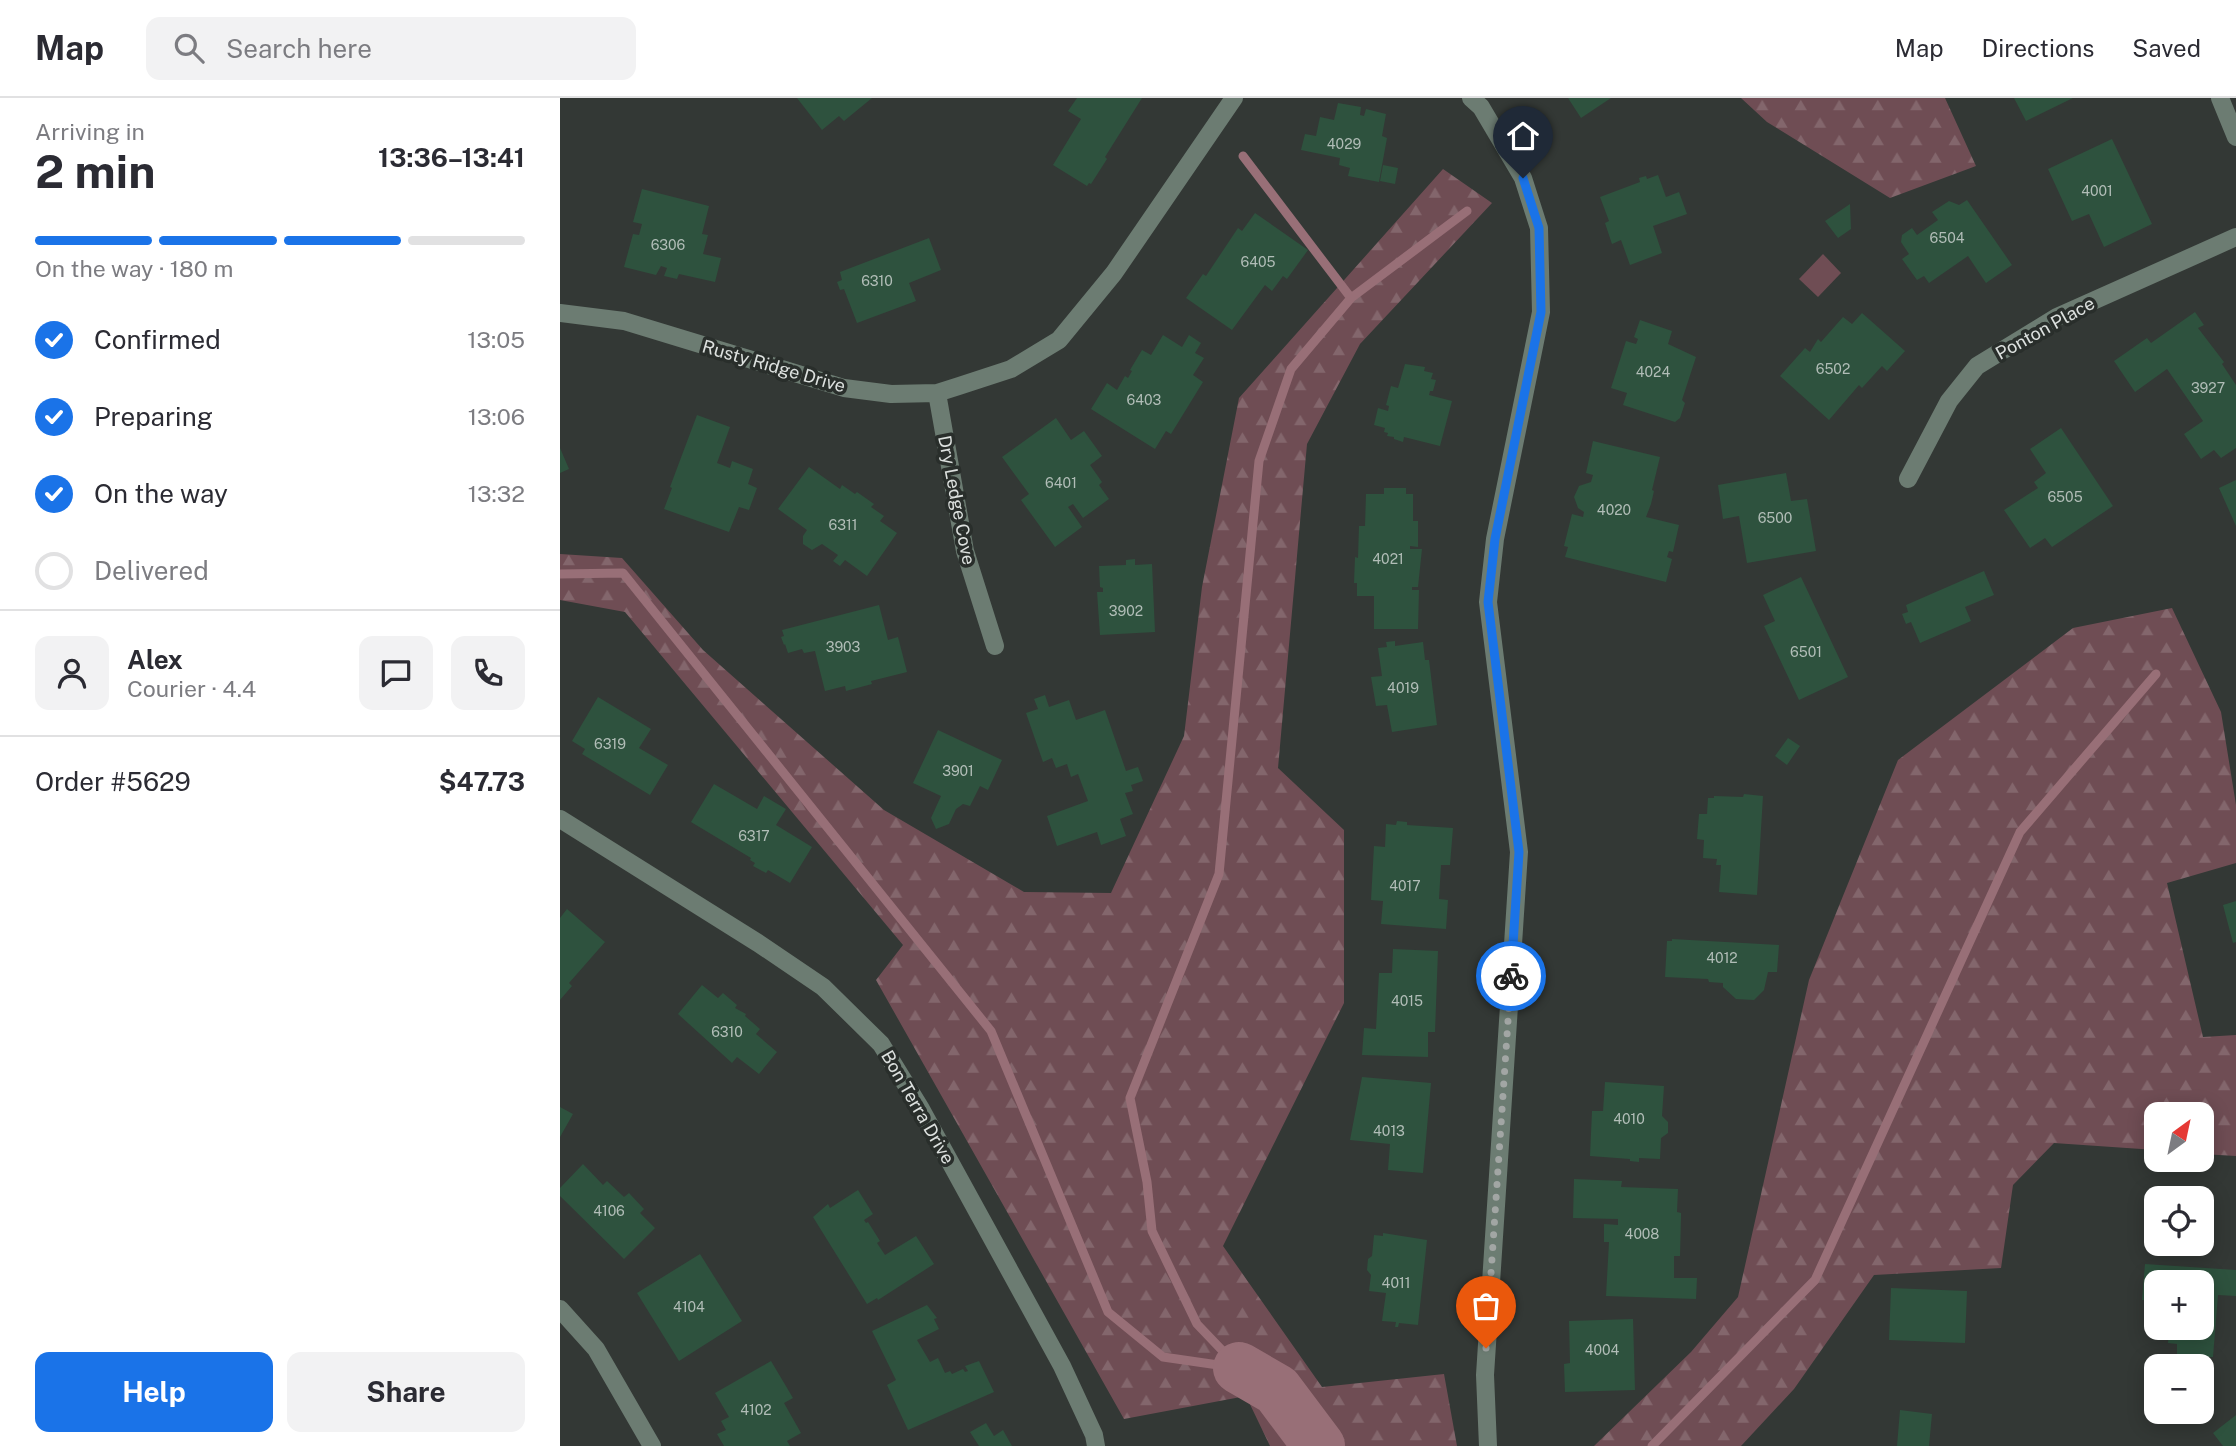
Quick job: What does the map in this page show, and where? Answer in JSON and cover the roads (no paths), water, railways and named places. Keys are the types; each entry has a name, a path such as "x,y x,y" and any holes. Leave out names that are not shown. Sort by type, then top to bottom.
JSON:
{"street":[{"name":"Rusty Ridge Drive","path":"560,313 624,321 844,388 891,394 937,393 1011,369 1059,340 1114,274 1234,98"},
{"path":"1471,98 1481,107 1523,178 1539,228 1541,312 1495,539 1488,602 1519,852 1485,1375 1488,1446"},
{"path":"2220,98 2236,137"},
{"name":"Ponton Place","path":"1908,479 1949,401 1978,366 2057,317 2236,236"},
{"name":"Dry Ledge Cove","path":"937,393 965,551 995,646"},
{"name":"Bon Terra Drive","path":"560,819 823,987 881,1044 921,1109 1062,1366 1094,1435 1096,1446"},
{"path":"560,1309 596,1349 652,1446"}],"waterway":[{"path":"1239,1368 1197,1324 1152,1231 1147,1182 1130,1098 1219,874 1259,461 1291,369 1351,298 1243,156"},
{"path":"1351,298 1467,211"},
{"path":"560,574 623,573 991,1031 1108,1312 1163,1357 1239,1368"},
{"path":"1652,1446 1815,1280 2020,832 2156,674"},
{"path":"1239,1368 1277,1390 1319,1446"}]}
